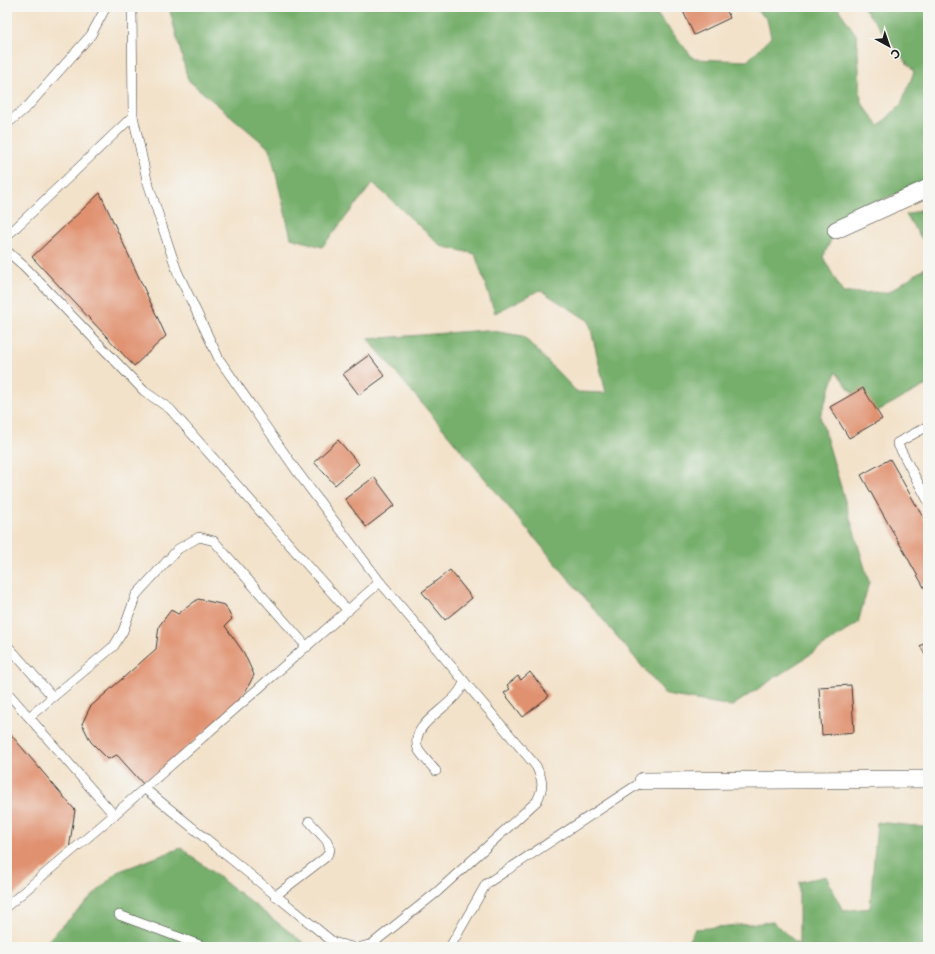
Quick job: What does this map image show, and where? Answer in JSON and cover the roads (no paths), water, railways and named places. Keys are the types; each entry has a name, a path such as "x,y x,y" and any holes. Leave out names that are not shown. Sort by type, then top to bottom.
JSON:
{"street":[{"path":"836,230 928,188"},
{"path":"643,781 928,779"}],"lane":[{"path":"7,124 28,106 91,35 106,7"},
{"path":"132,7 133,116 147,180 177,271 219,360 296,470 380,582 536,766 542,778 542,791 537,801 437,892 372,944 362,947"},
{"path":"7,236 133,116"},
{"path":"7,252 26,268 144,391 170,409 348,611"},
{"path":"928,426 897,444 928,501"},
{"path":"29,717 114,646 122,631 136,595 178,549 199,536 214,541 307,646"},
{"path":"7,906 145,789 380,582"},
{"path":"7,645 53,697"},
{"path":"436,771 418,749 417,736 421,727 459,693 464,681"},
{"path":"7,692 114,815"},
{"path":"450,947 486,884 643,781"},
{"path":"145,789 333,942 352,947"},
{"path":"276,896 326,857 330,850 327,841 309,821"},
{"path":"119,915 205,947"}]}
